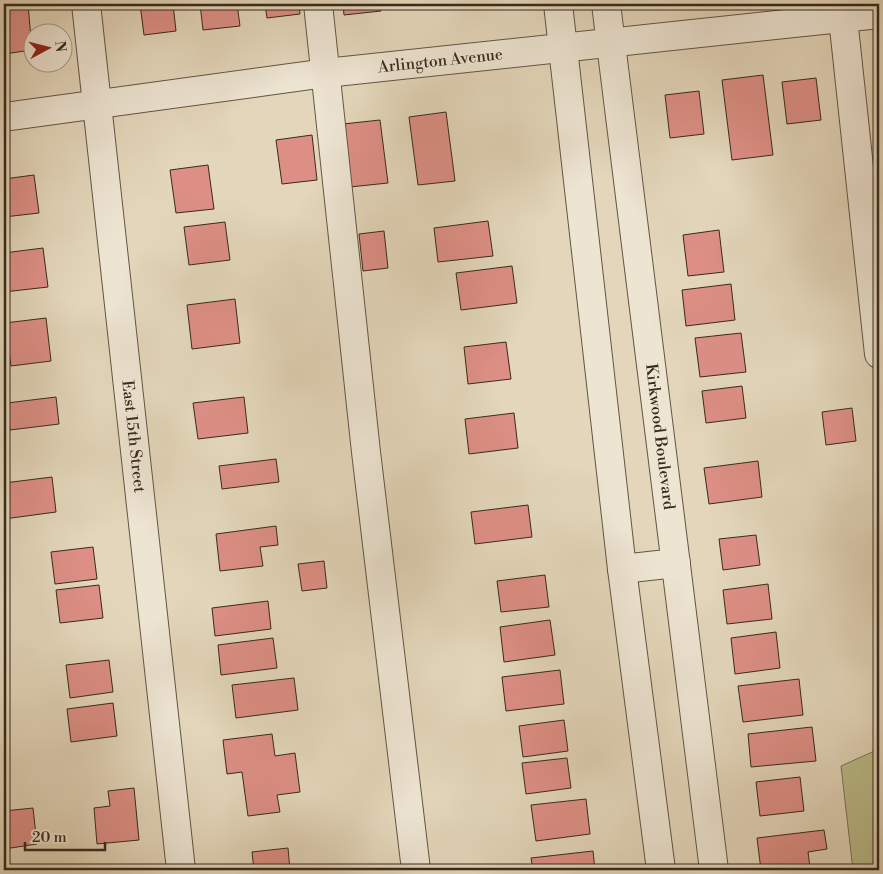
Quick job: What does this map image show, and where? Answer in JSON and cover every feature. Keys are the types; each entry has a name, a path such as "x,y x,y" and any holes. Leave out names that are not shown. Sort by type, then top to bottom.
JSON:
{"street":[{"name":"East 15th Street","path":"86,4 181,870"},
{"path":"318,4 366,452 416,870"},
{"path":"558,4 622,568 661,870"},
{"name":"Kirkwood Boulevard","path":"606,4 714,870"},
{"name":"Arlington Avenue","path":"4,117 326,73 564,48 611,41 879,14"},
{"path":"843,18 879,354"},
{"path":"622,568 676,563"}],"green space":[{"path":"879,749 879,870 853,870 841,766"}],"building":[{"path":"4,4 28,4 30,22 22,22 22,51 4,54"},
{"path":"140,4 173,4 176,31 144,35"},
{"path":"200,4 237,4 240,26 203,30"},
{"path":"265,4 299,4 300,14 267,18"},
{"path":"343,4 380,4 381,11 344,15"},
{"path":"763,75 773,155 732,160 722,80"},
{"path":"816,78 821,120 787,124 782,82"},
{"path":"699,91 704,134 670,138 665,95"},
{"path":"446,112 455,181 418,185 409,117"},
{"path":"380,120 388,183 350,187 343,124"},
{"path":"312,135 317,180 282,184 276,140"},
{"path":"208,165 214,209 176,213 170,170"},
{"path":"34,175 39,213 4,217 4,179"},
{"path":"488,221 493,256 438,262 434,228"},
{"path":"225,222 230,260 189,265 184,227"},
{"path":"719,230 724,272 688,276 683,235"},
{"path":"384,231 388,268 363,271 359,234"},
{"path":"43,248 48,287 4,292 4,253"},
{"path":"512,266 517,303 461,310 456,273"},
{"path":"731,284 735,320 686,326 682,290"},
{"path":"235,299 240,343 192,349 187,305"},
{"path":"46,318 51,361 11,366 5,323"},
{"path":"741,333 746,372 700,377 695,338"},
{"path":"506,342 511,379 468,384 464,347"},
{"path":"742,386 746,418 706,423 702,391"},
{"path":"56,397 59,424 10,430 7,403"},
{"path":"244,397 248,433 198,439 193,403"},
{"path":"852,408 856,441 826,445 822,412"},
{"path":"514,413 518,448 469,454 465,419"},
{"path":"276,459 279,482 222,489 219,466"},
{"path":"758,461 762,497 709,504 704,468"},
{"path":"52,477 56,512 4,519 4,483"},
{"path":"528,505 532,537 475,544 471,512"},
{"path":"276,526 278,545 260,547 263,566 220,571 216,534"},
{"path":"756,535 760,565 723,570 719,539"},
{"path":"93,547 97,579 55,584 51,552"},
{"path":"324,561 327,588 302,591 298,564"},
{"path":"545,575 549,607 501,612 497,581"},
{"path":"768,584 772,619 727,624 723,590"},
{"path":"99,585 103,618 60,623 56,590"},
{"path":"268,601 271,629 215,636 212,608"},
{"path":"550,620 555,655 504,662 500,627"},
{"path":"776,632 780,668 735,674 731,638"},
{"path":"273,638 277,668 221,675 218,645"},
{"path":"109,660 113,692 70,698 66,665"},
{"path":"560,670 564,704 506,711 502,677"},
{"path":"294,678 298,710 236,718 232,685"},
{"path":"799,679 803,715 743,722 738,686"},
{"path":"113,703 117,736 71,742 67,709"},
{"path":"564,720 568,751 523,757 519,726"},
{"path":"812,727 816,761 751,767 748,734"},
{"path":"272,734 275,756 295,753 300,792 277,795 280,812 248,816 242,772 227,774 223,740"},
{"path":"567,758 571,788 526,794 522,763"},
{"path":"800,777 804,811 760,816 756,782"},
{"path":"134,788 139,840 97,844 94,808 110,806 108,791"},
{"path":"586,799 590,834 536,841 531,805"},
{"path":"33,808 37,844 4,849 4,811"},
{"path":"824,830 827,849 808,852 810,867 761,870 757,838"},
{"path":"288,848 290,870 254,870 252,852"},
{"path":"593,851 595,870 533,870 531,858"}]}
